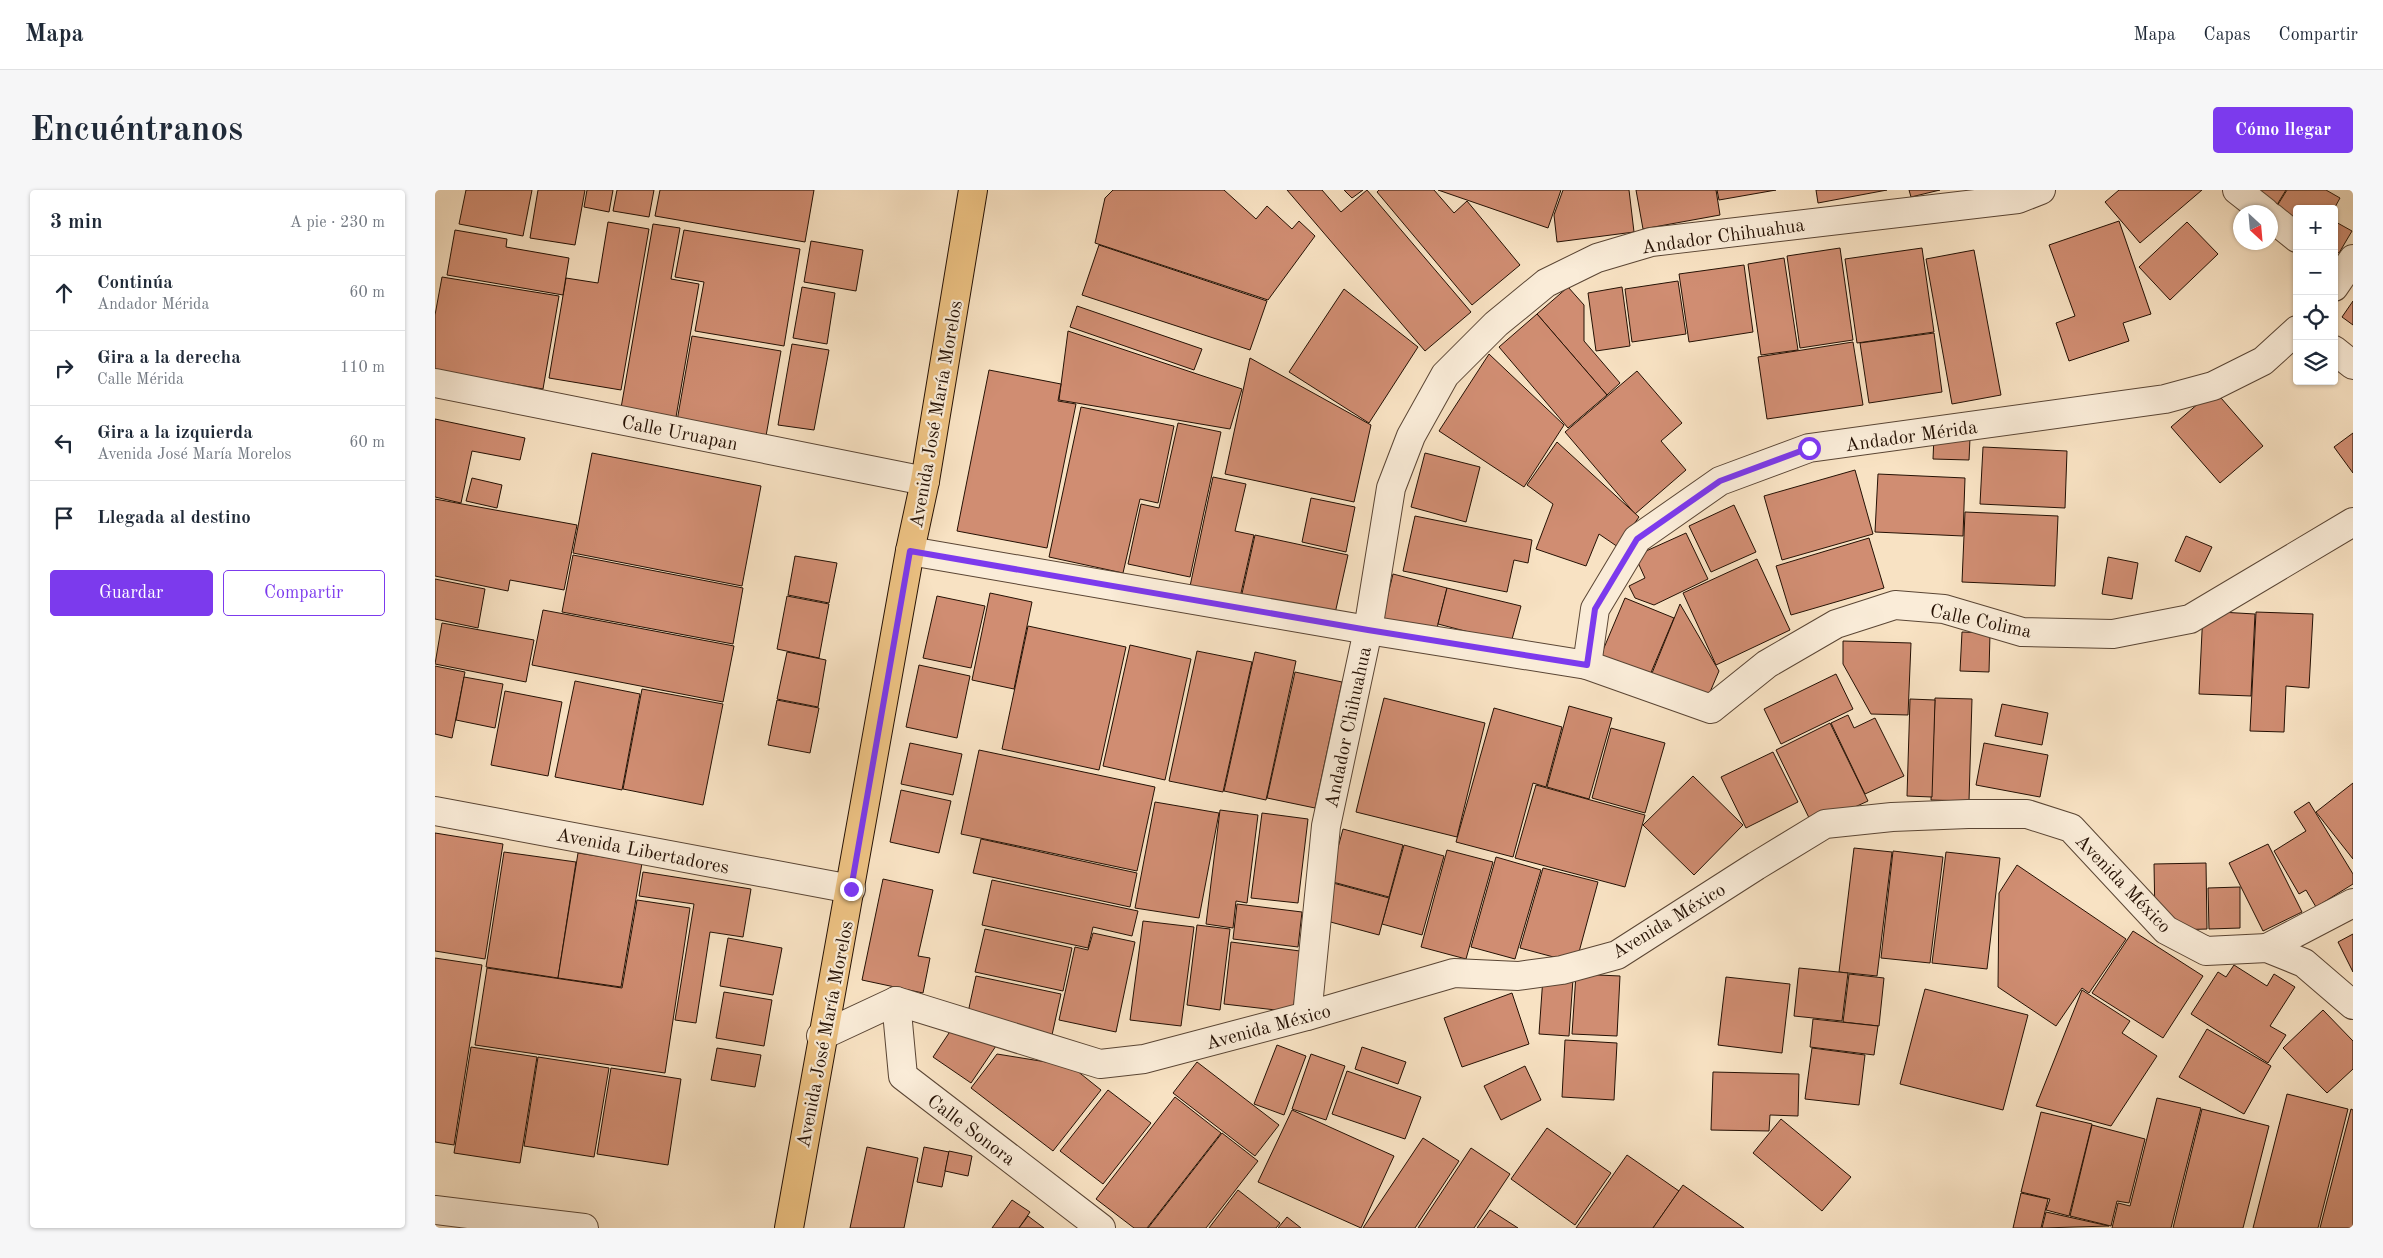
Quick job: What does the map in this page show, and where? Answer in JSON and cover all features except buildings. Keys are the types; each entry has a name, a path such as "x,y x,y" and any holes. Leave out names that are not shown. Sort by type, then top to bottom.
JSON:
{"main road":[{"name":"Avenida José María Morelos","path":"789,1228 821,1036 851,889 910,551 925,481 973,190"}],"street":[{"name":"Andador Chihuahua","path":"1307,1016 1326,826 1368,630 1391,488 1411,436 1445,375 1496,324 1546,283 1597,258 1651,242 2018,199 2041,190"},
{"path":"2237,190 2256,205"},
{"path":"2278,223 2293,235"},
{"name":"Andador Mérida","path":"1587,665 1595,609 1637,539 1720,481 1809,448 2165,399 2213,386 2263,361 2293,334"},
{"path":"2338,353 2353,365"},
{"name":"Calle Uruapan","path":"435,383 925,481"},
{"name":"Calle Colima","path":"1587,665 1711,709 1767,664 1836,624 1895,605 1944,609 2022,632 2113,634 2190,619 2353,522"},
{"path":"910,551 1368,630 1587,665"},
{"name":"Avenida Libertadores","path":"435,811 851,889"},
{"name":"Avenida México","path":"896,1001 1100,1064 1144,1059 1307,1016 1454,973 1518,976 1562,970 1617,955 1825,824 1892,817 1968,814 2027,814 2071,828 2166,930 2206,951 2267,948"},
{"path":"2267,948 2353,903"},
{"path":"2267,948 2304,963 2353,1004"},
{"path":"821,1036 896,1001"},
{"name":"Calle Sonora","path":"896,1001 903,1076 1101,1228"},
{"path":"435,1210 585,1228"}],"route":[{"path":"851,889 910,551 1368,630 1587,665 1595,609 1637,539 1720,481 1809,448"}]}
